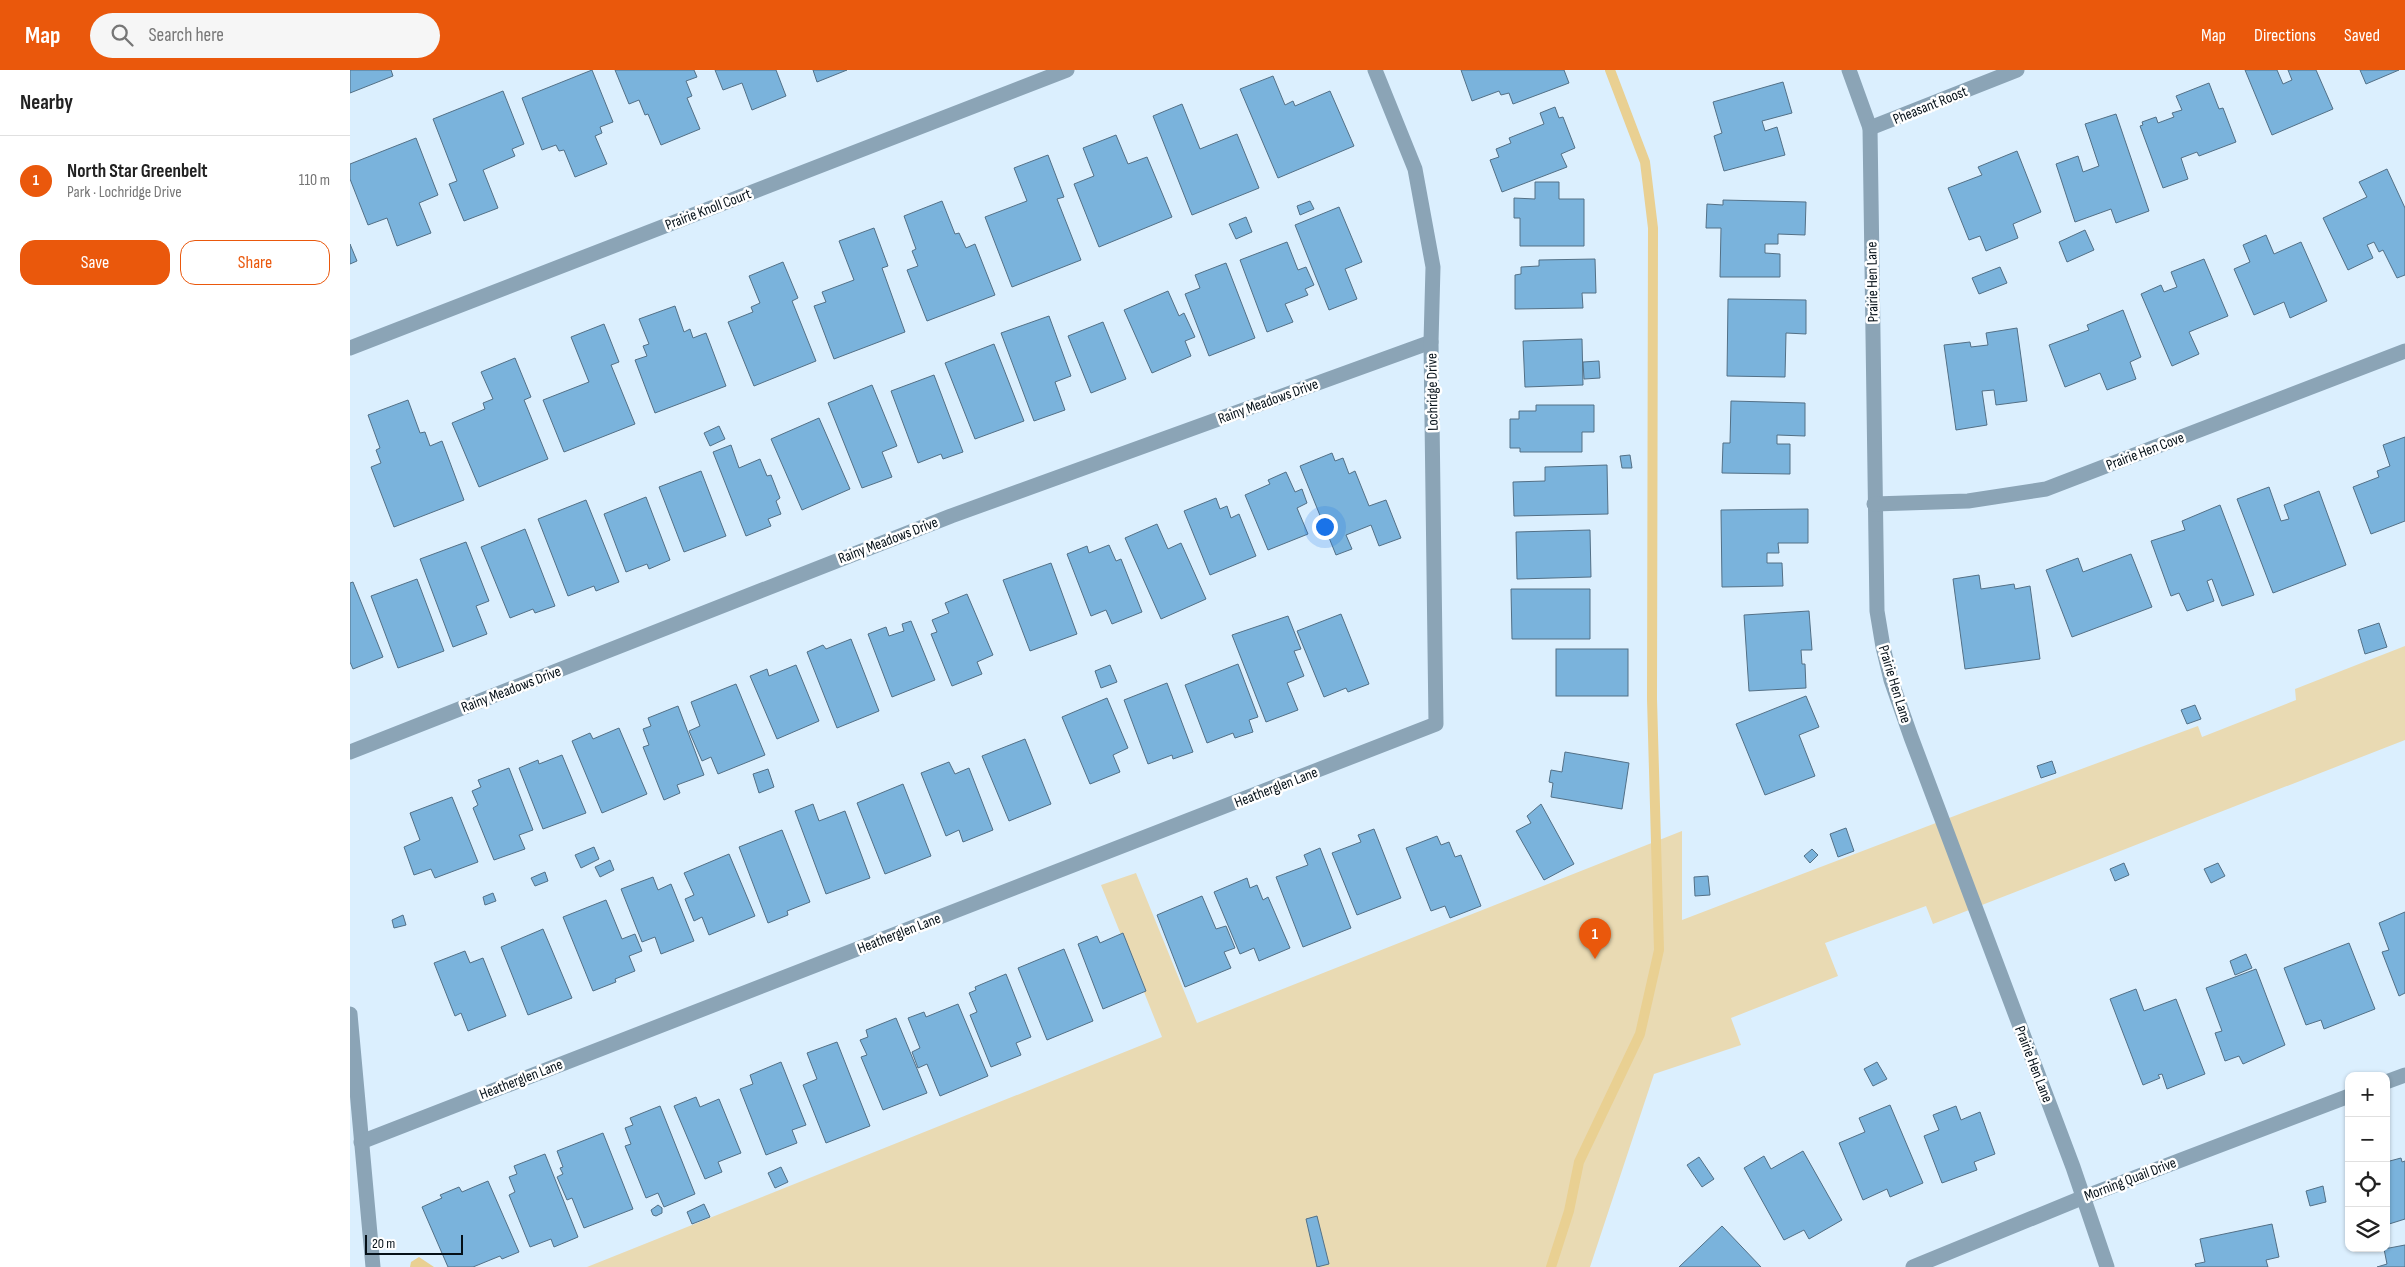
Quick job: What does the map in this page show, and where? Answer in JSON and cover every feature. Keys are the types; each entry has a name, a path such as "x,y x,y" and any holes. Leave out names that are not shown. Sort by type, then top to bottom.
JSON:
{"street":[{"name":"Prairie Knoll Court","path":"350,348 1067,70"},
{"name":"Lochridge Drive","path":"1375,70 1414,169 1433,267 1436,724"},
{"name":"Prairie Hen Lane","path":"1848,70 1870,128 1874,504 1877,611 1883,647 1891,680 2084,1197 2108,1267"},
{"name":"Pheasant Roost","path":"1870,128 2017,70"},
{"name":"Rainy Meadows Drive","path":"350,752 951,516 1432,342"},
{"name":"Prairie Hen Cove","path":"1874,504 1968,501 2046,489 2405,351"},
{"name":"Heatherglen Lane","path":"361,1142 1436,724"},
{"path":"350,1014 373,1267"},
{"path":"2390,1081 2405,1075"},
{"name":"Morning Quail Drive","path":"1913,1267 2084,1197 2345,1098"}],"shaded area":[{"path":"2405,646 2405,740 1933,924 1926,906 1825,943 1838,976 1731,1018 1741,1045 1654,1074 1590,1267 587,1267 1162,1037 1101,885 1136,873 1197,1023 1682,831 1682,920 1970,810 2198,726 2202,737 2296,700 2295,689"},
{"path":"419,1257 434,1267 410,1267 411,1262"}],"building":[{"path":"350,70 391,70 393,76 350,93"},
{"path":"592,70 613,122 600,127 602,133 595,136 607,164 575,177 564,150 559,151 556,145 542,150 522,98"},
{"path":"615,70 694,70 697,77 686,81 692,96 687,98 700,129 661,145 648,114 645,115 639,100 629,104"},
{"path":"715,70 776,70 786,96 752,110 742,83 723,90"},
{"path":"813,70 847,70 817,82"},
{"path":"1461,70 1564,70 1569,83 1513,104 1509,93 1501,95 1499,91 1472,101"},
{"path":"2245,70 2277,70 2283,84 2292,80 2288,70 2316,70 2333,109 2272,135"},
{"path":"2360,70 2399,70 2366,84"},
{"path":"1273,76 1285,105 1293,101 1295,106 1330,91 1354,146 1278,178 1240,89"},
{"path":"1783,82 1792,113 1762,121 1765,131 1777,127 1785,155 1724,171 1714,136 1722,133 1713,102"},
{"path":"2209,83 2219,109 2223,108 2236,142 2199,156 2197,152 2181,158 2188,179 2163,188 2140,126 2143,125 2142,122 2156,117 2158,123 2174,117 2172,113 2182,110 2176,96"},
{"path":"503,91 524,144 512,149 515,156 483,170 498,208 464,221 449,184 457,181 433,119"},
{"path":"1182,104 1200,149 1237,134 1259,188 1192,215 1153,116"},
{"path":"1555,107 1559,118 1563,117 1575,148 1561,154 1567,167 1502,192 1490,160 1499,157 1496,149 1511,143 1509,138 1544,124 1540,113"},
{"path":"2116,114 2149,211 2116,223 2111,209 2075,222 2056,164 2078,156 2083,172 2099,166 2085,124"},
{"path":"1116,135 1128,164 1147,157 1172,217 1099,247 1074,184 1094,176 1083,148"},
{"path":"416,138 438,195 419,203 431,233 397,246 387,218 368,225 350,179 350,164"},
{"path":"2017,151 2041,212 2013,224 2018,238 1986,251 1980,236 1969,240 1948,188 1982,175 1978,167"},
{"path":"1048,155 1064,197 1057,199 1081,260 1012,287 985,217 1027,201 1014,168"},
{"path":"2387,169 2405,208 2405,275 2397,278 2383,250 2379,252 2374,242 2367,245 2373,258 2348,270 2323,218 2367,197 2359,182"},
{"path":"1535,182 1559,182 1559,199 1584,199 1584,246 1520,246 1520,218 1514,218 1514,198 1535,199"},
{"path":"1723,200 1806,202 1805,235 1778,234 1778,244 1765,244 1765,253 1780,254 1780,277 1720,277 1721,228 1706,228 1707,204 1723,205"},
{"path":"942,201 955,234 959,233 966,248 975,244 995,295 927,321 907,270 918,266 912,251 916,249 904,216"},
{"path":"1310,201 1314,209 1300,215 1297,206"},
{"path":"1339,207 1362,262 1345,269 1357,299 1329,310 1295,225"},
{"path":"1246,217 1252,232 1236,239 1229,224"},
{"path":"874,228 888,266 882,268 905,332 834,359 814,306 826,302 822,292 854,280 839,241"},
{"path":"2085,230 2094,250 2067,262 2059,242"},
{"path":"2266,235 2274,254 2301,242 2327,301 2290,318 2284,302 2254,315 2234,269 2250,262 2243,245"},
{"path":"1287,242 1298,270 1306,267 1314,285 1305,289 1308,295 1285,304 1293,322 1267,332 1240,260"},
{"path":"350,244 357,261 350,264"},
{"path":"1595,259 1596,293 1582,293 1583,308 1515,309 1515,275 1521,274 1521,267 1539,266 1539,260"},
{"path":"2204,259 2228,316 2189,332 2199,354 2172,366 2141,294 2161,285 2164,292 2177,287 2171,272"},
{"path":"783,262 798,298 792,301 816,361 754,386 728,322 753,312 751,307 760,303 749,276"},
{"path":"1226,263 1255,338 1209,356 1185,294 1200,288 1195,275"},
{"path":"2000,267 2007,283 1979,294 1972,278"},
{"path":"1168,291 1179,316 1184,313 1195,337 1185,341 1191,356 1152,373 1124,310"},
{"path":"1728,299 1806,300 1806,334 1786,333 1785,377 1727,376"},
{"path":"675,306 684,332 690,329 693,338 706,333 726,386 655,413 635,360 647,356 643,346 649,344 639,319"},
{"path":"2123,310 2141,357 2130,362 2136,379 2107,390 2100,373 2065,387 2049,345 2089,330 2087,325"},
{"path":"1049,316 1071,376 1055,382 1065,410 1034,421 1001,333"},
{"path":"1103,322 1126,379 1091,393 1068,336"},
{"path":"604,324 619,362 611,365 635,424 564,452 543,400 589,382 571,337"},
{"path":"2017,328 2027,401 1996,405 1994,390 1982,391 1987,425 1956,430 1944,345 1970,342 1971,347 1988,345 1986,333"},
{"path":"1582,339 1583,385 1525,387 1523,341"},
{"path":"994,344 1024,421 975,439 945,363"},
{"path":"515,358 531,397 524,400 548,459 479,487 452,423 485,409 483,403 493,399 481,372"},
{"path":"1599,361 1600,378 1584,379 1583,362"},
{"path":"934,375 963,452 943,459 941,454 918,463 891,391"},
{"path":"872,385 897,446 882,452 892,477 862,488 828,403"},
{"path":"408,400 420,433 425,432 430,446 442,441 464,500 394,527 371,467 381,463 376,450 380,448 368,415"},
{"path":"1731,401 1805,403 1805,436 1777,435 1777,444 1790,444 1790,474 1722,473 1723,443 1730,443"},
{"path":"1536,405 1594,405 1594,432 1582,432 1582,452 1520,452 1520,448 1510,448 1510,419 1519,419 1519,411 1536,411"},
{"path":"819,418 850,489 802,510 771,439"},
{"path":"719,426 725,439 710,446 704,433"},
{"path":"2405,437 2405,521 2371,534 2353,487 2379,477 2377,471 2390,466 2383,445"},
{"path":"731,445 739,468 760,459 767,476 771,475 780,498 776,501 781,514 768,519 771,526 746,536 713,452"},
{"path":"1332,453 1335,461 1343,458 1349,474 1355,471 1369,506 1386,500 1401,538 1379,546 1371,525 1346,535 1352,549 1336,555 1300,466"},
{"path":"1630,455 1632,468 1622,468 1620,456"},
{"path":"1607,465 1608,514 1514,516 1513,482 1545,481 1545,467"},
{"path":"701,471 726,536 684,552 659,487"},
{"path":"1286,472 1295,492 1302,489 1307,503 1297,508 1308,534 1268,550 1245,495 1270,484 1268,480"},
{"path":"2269,487 2281,521 2289,519 2284,505 2319,491 2346,565 2273,593 2237,499"},
{"path":"646,497 670,560 649,569 647,564 626,572 604,514"},
{"path":"1216,498 1220,509 1227,506 1231,518 1239,514 1256,556 1210,575 1184,511"},
{"path":"586,500 619,582 596,591 594,586 568,596 538,519"},
{"path":"2220,505 2254,595 2222,606 2212,579 2207,581 2214,601 2187,611 2179,593 2171,596 2151,541 2185,530 2182,521"},
{"path":"1808,509 1808,543 1778,543 1779,553 1767,553 1767,563 1782,563 1783,586 1722,587 1721,510"},
{"path":"1157,524 1168,549 1181,543 1206,599 1161,619 1125,538"},
{"path":"525,529 555,606 535,613 533,609 510,618 481,547"},
{"path":"1590,530 1591,577 1517,579 1516,532"},
{"path":"466,542 489,601 476,606 487,634 453,647 420,559"},
{"path":"1109,545 1116,561 1121,559 1142,612 1112,624 1106,610 1091,616 1067,554 1087,546 1089,553"},
{"path":"2131,554 2152,607 2072,637 2046,570 2078,558 2083,572"},
{"path":"1051,563 1077,634 1030,651 1003,580"},
{"path":"1979,575 1981,589 2014,584 2015,589 2030,586 2040,659 1965,669 1953,579"},
{"path":"417,579 444,651 398,668 371,596"},
{"path":"353,582 383,657 353,669 350,662 350,583"},
{"path":"1511,589 1590,589 1590,639 1512,639"},
{"path":"967,594 993,655 977,662 982,674 952,686 931,634 937,632 932,620 949,613 945,603"},
{"path":"1809,611 1812,650 1801,650 1802,664 1805,664 1806,688 1749,691 1744,615"},
{"path":"1341,614 1369,684 1348,692 1346,688 1324,697 1297,631"},
{"path":"1288,616 1301,649 1294,651 1304,676 1287,683 1298,710 1266,722 1232,635"},
{"path":"911,621 935,680 892,697 868,634 886,627 889,636 904,631 902,624"},
{"path":"2379,623 2387,647 2365,654 2358,630"},
{"path":"851,639 879,711 837,728 807,652 823,645 826,649"},
{"path":"1556,649 1628,649 1628,696 1556,696"},
{"path":"1238,664 1258,717 1249,720 1253,732 1235,738 1233,733 1207,743 1185,685"},
{"path":"796,665 819,721 777,739 750,676 767,669 769,676"},
{"path":"1110,665 1117,682 1101,688 1095,671"},
{"path":"1167,683 1193,752 1173,759 1172,755 1148,764 1124,700"},
{"path":"736,684 765,755 718,774 711,757 702,761 689,731 700,726 691,702"},
{"path":"1806,696 1819,727 1799,735 1815,776 1765,795 1736,724"},
{"path":"1107,698 1128,748 1113,755 1120,772 1090,784 1062,717"},
{"path":"2195,705 2201,719 2187,724 2181,710"},
{"path":"678,706 704,775 677,785 680,793 664,800 643,747 649,745 643,729 651,726 648,718"},
{"path":"619,728 647,794 602,813 572,741 590,733 593,739"},
{"path":"1025,739 1051,804 1009,821 982,756"},
{"path":"1565,752 1629,763 1622,809 1551,797 1553,783 1549,782 1551,770 1562,772"},
{"path":"562,755 586,813 543,829 519,768 538,760 539,764"},
{"path":"2052,761 2056,773 2041,778 2037,766"},
{"path":"949,762 955,774 969,768 993,830 963,842 959,830 946,836 921,773"},
{"path":"509,768 533,830 519,835 525,849 494,860 473,808 478,805 472,791 481,787 478,780"},
{"path":"768,769 774,787 759,793 753,774"},
{"path":"903,784 931,856 885,874 857,803"},
{"path":"452,797 478,862 435,878 431,869 414,875 404,847 420,840 410,813"},
{"path":"813,804 819,821 845,811 870,878 826,894 795,811"},
{"path":"1541,804 1574,864 1544,880 1516,831 1531,823 1527,816"},
{"path":"1846,828 1854,851 1838,857 1830,834"},
{"path":"1374,829 1401,898 1357,915 1332,853 1361,842 1358,835"},
{"path":"782,830 810,902 787,911 788,915 768,923 739,847"},
{"path":"1437,836 1441,845 1449,842 1455,857 1461,855 1481,906 1450,918 1445,906 1431,911 1406,848"},
{"path":"594,847 599,859 581,868 575,855"},
{"path":"1320,848 1351,928 1303,947 1276,877 1308,865 1304,855"},
{"path":"1812,849 1818,855 1810,863 1804,856"},
{"path":"729,854 755,916 709,935 702,917 694,921 685,899 694,895 684,873"},
{"path":"610,860 614,870 600,877 595,867"},
{"path":"2124,863 2129,875 2115,881 2110,869"},
{"path":"2218,863 2225,876 2211,883 2204,869"},
{"path":"545,872 548,881 535,886 531,878"},
{"path":"1708,876 1710,895 1695,896 1694,877"},
{"path":"653,877 658,890 671,884 694,941 661,954 655,937 642,942 621,889"},
{"path":"1247,878 1250,888 1257,885 1263,900 1268,897 1290,948 1259,961 1254,948 1240,954 1214,892"},
{"path":"493,893 496,901 485,905 483,897"},
{"path":"1202,896 1216,929 1226,926 1235,948 1224,952 1231,968 1185,987 1157,915"},
{"path":"606,900 622,939 635,934 642,951 629,956 635,971 615,979 616,982 593,991 563,917"},
{"path":"2405,912 2405,993 2399,996 2382,952 2389,950 2379,923"},
{"path":"403,915 406,925 394,928 392,920"},
{"path":"543,929 572,998 528,1015 501,947"},
{"path":"1123,933 1146,991 1103,1009 1078,944 1097,936 1100,943"},
{"path":"2349,943 2375,1009 2324,1029 2321,1020 2306,1025 2284,968"},
{"path":"1064,949 1093,1021 1047,1040 1018,968"},
{"path":"465,951 470,963 483,958 506,1016 468,1031 461,1013 455,1016 434,963"},
{"path":"2246,954 2252,968 2235,975 2230,961"},
{"path":"2256,969 2285,1045 2243,1064 2239,1056 2225,1061 2215,1033 2222,1031 2206,988"},
{"path":"1006,974 1031,1037 1016,1043 1021,1055 991,1067 970,1015 977,1012 969,993 976,990 975,987"},
{"path":"2136,989 2144,1011 2176,999 2205,1074 2167,1089 2162,1074 2158,1075 2160,1078 2143,1085 2110,999"},
{"path":"958,1004 988,1076 940,1096 927,1064 918,1068 912,1052 920,1048 908,1018 924,1012 926,1017"},
{"path":"896,1018 927,1093 883,1110 861,1057 867,1055 860,1040 868,1037 866,1030"},
{"path":"837,1042 870,1126 826,1143 803,1085 817,1079 807,1053"},
{"path":"781,1062 806,1125 792,1130 797,1143 766,1155 740,1089 753,1084 750,1075"},
{"path":"1877,1062 1887,1079 1873,1086 1864,1069"},
{"path":"696,1097 700,1107 719,1099 741,1153 718,1162 722,1172 705,1179 674,1106"},
{"path":"1890,1105 1923,1183 1890,1197 1887,1189 1863,1200 1839,1143 1865,1132 1859,1118"},
{"path":"660,1106 695,1194 664,1207 658,1193 646,1198 625,1146 631,1144 625,1128 633,1125 630,1118"},
{"path":"1956,1106 1961,1120 1980,1112 1995,1154 1974,1162 1977,1170 1942,1183 1924,1136 1939,1130 1933,1115"},
{"path":"603,1133 633,1209 584,1228 572,1198 567,1200 557,1177 563,1174 560,1168 563,1167 557,1151"},
{"path":"1803,1151 1842,1220 1809,1239 1804,1230 1784,1240 1744,1168 1764,1156 1771,1169"},
{"path":"545,1154 578,1237 554,1247 551,1239 530,1247 509,1195 515,1192 509,1177 517,1174 514,1166"},
{"path":"1699,1157 1714,1179 1702,1187 1687,1165"},
{"path":"2401,1158 2402,1162 2405,1161 2405,1219 2390,1224 2390,1162"},
{"path":"781,1167 788,1182 775,1188 768,1173"},
{"path":"488,1181 519,1252 502,1259 500,1256 473,1267 448,1267 422,1207 442,1198 440,1195 459,1187 462,1192"},
{"path":"2323,1186 2326,1202 2310,1206 2306,1191"},
{"path":"704,1204 710,1217 692,1224 687,1212"},
{"path":"658,1205 662,1208 662,1213 656,1216 653,1215 651,1210"},
{"path":"1317,1216 1329,1264 1317,1267 1306,1219"},
{"path":"2272,1224 2279,1257 2266,1260 2268,1267 2196,1267 2195,1264 2205,1262 2200,1239"},
{"path":"1722,1226 1761,1267 1679,1267"},
{"path":"2405,1245 2405,1267 2377,1267 2387,1264 2385,1252 2390,1252 2390,1248"}],"waterway":[{"path":"1551,1267 1569,1211 1579,1162 1640,1034 1659,950 1652,699 1653,228 1645,162 1610,70"}],"place":[{"name":"North Star Greenbelt","path":"1595,959"}]}
